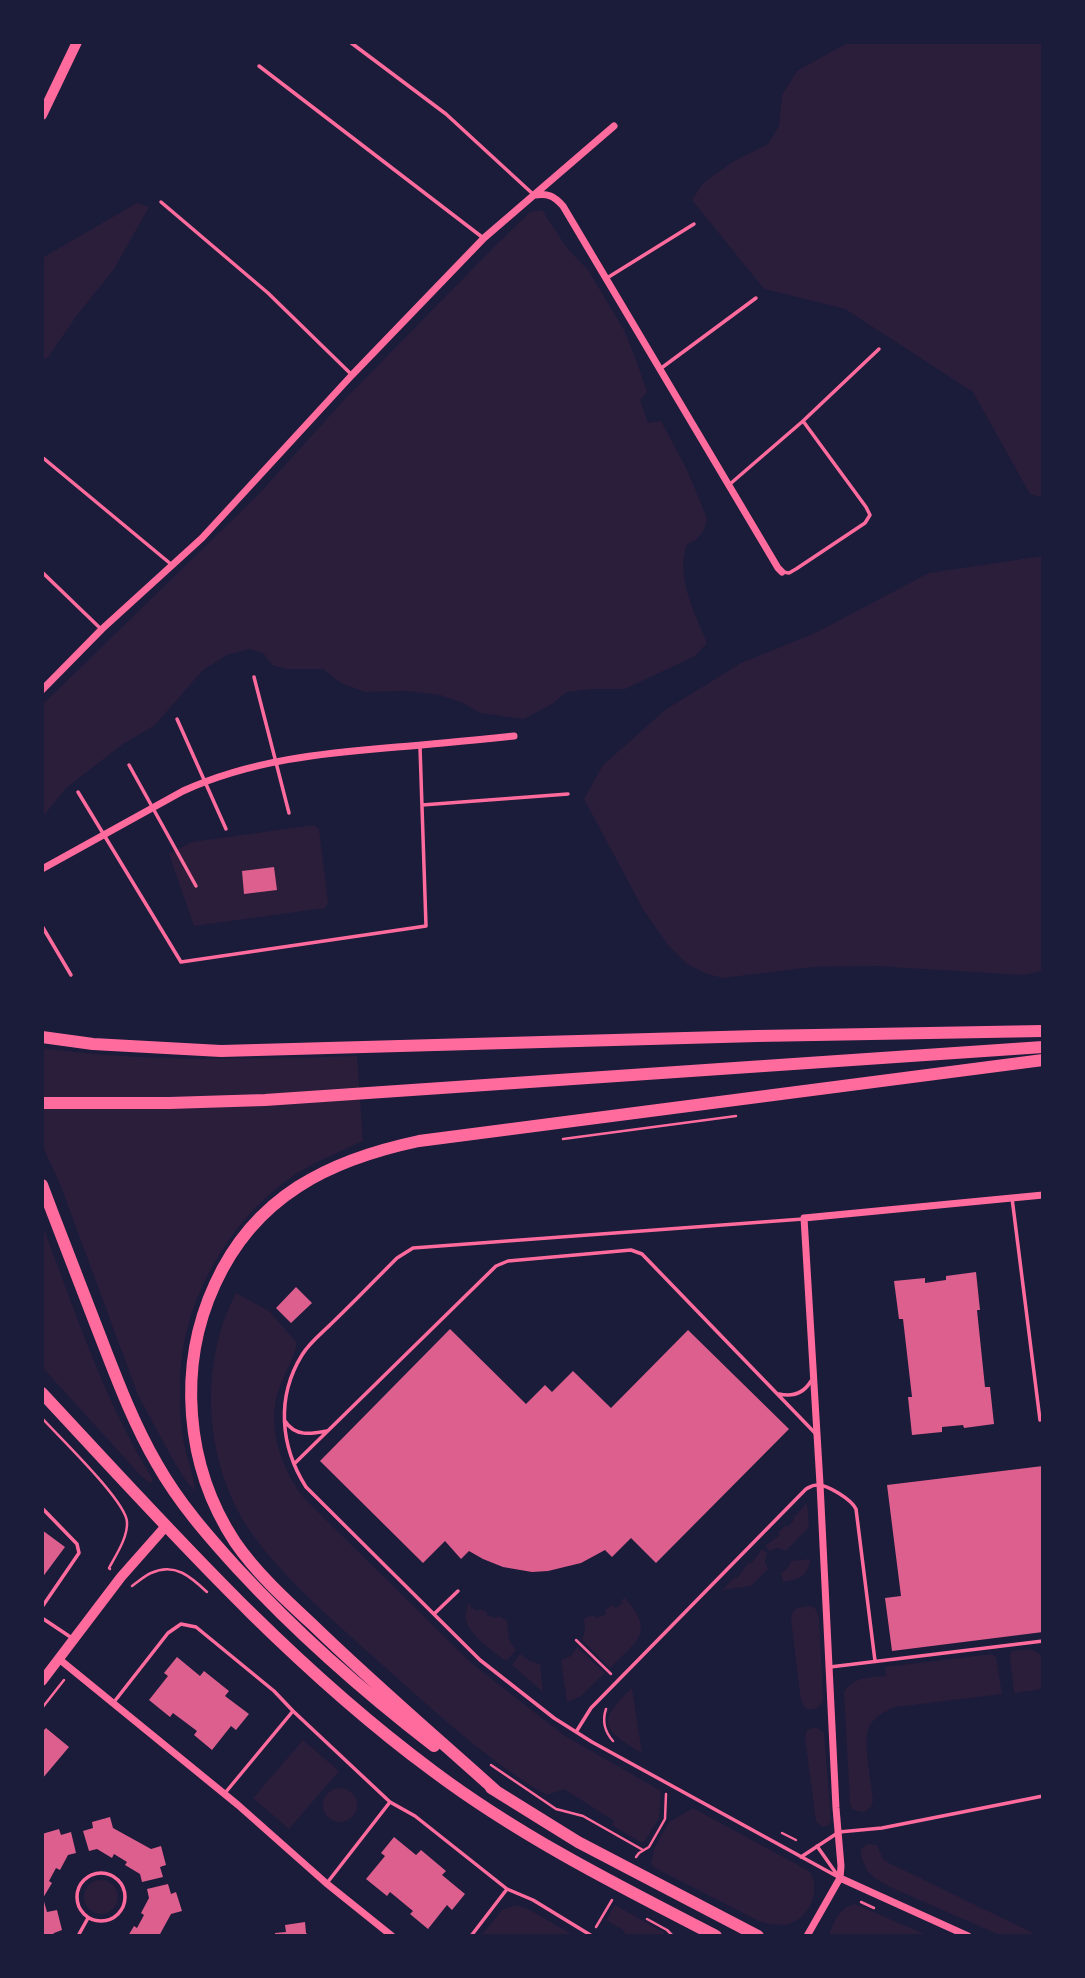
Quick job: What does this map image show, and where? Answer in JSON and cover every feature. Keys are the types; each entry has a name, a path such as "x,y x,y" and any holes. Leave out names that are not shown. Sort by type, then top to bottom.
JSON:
{"main road":[{"path":"42,115 77,42"},
{"path":"42,1037 93,1044 221,1051 757,1035 1043,1030"},
{"path":"42,1103 169,1103 367,1094 1043,1047"},
{"path":"496,1791 340,1652 279,1593 247,1558 220,1514 204,1475 197,1448 192,1415 191,1374 197,1332 207,1302 233,1251 249,1230 289,1192 326,1170 383,1149 419,1141 1043,1060"},
{"path":"42,1185 109,1360 157,1465 187,1509 249,1581 311,1643 412,1728 496,1791 578,1842 758,1936"},
{"path":"42,1393 233,1596 343,1700 433,1772 477,1802 566,1858 716,1936"},
{"path":"42,1681 121,1577 166,1526"}],"street":[{"path":"42,690 102,629 202,538 352,375 484,238 614,126"},
{"path":"534,195 547,193 563,206 728,486 782,572"},
{"path":"42,869 153,806 205,781 249,767 317,754 514,736"},
{"path":"807,1936 839,1878 841,1866 804,1219 1043,1195"},
{"path":"59,1659 114,1702 392,1936"},
{"path":"839,1878 968,1936"}],"lane":[{"path":"350,42 446,114 534,195"},
{"path":"259,66 484,238"},
{"path":"160,202 268,293 352,375"},
{"path":"606,279 694,224"},
{"path":"660,369 756,298"},
{"path":"728,486 803,421 879,349"},
{"path":"782,572 789,573 796,569 864,523 870,515 803,421"},
{"path":"42,457 172,565"},
{"path":"42,572 102,629"},
{"path":"254,677 289,813"},
{"path":"177,719 226,829"},
{"path":"78,792 181,962 426,926 420,745"},
{"path":"129,765 196,886"},
{"path":"422,805 568,794"},
{"path":"42,926 71,975"},
{"path":"1012,1198 1040,1420"},
{"path":"804,1219 413,1248 397,1258 303,1353 287,1389 283,1409 285,1434 294,1464 306,1487 480,1660 576,1732 839,1878"},
{"path":"294,1464 502,1262 631,1250 642,1254 817,1435"},
{"path":"777,1394 785,1396 799,1393 805,1390 814,1378"},
{"path":"283,1409 285,1422 290,1429 315,1433 329,1430"},
{"path":"576,1732 591,1708 806,1489 820,1484 854,1503 856,1509 875,1661"},
{"path":"42,1508 77,1544 79,1553 42,1607"},
{"path":"434,1614 458,1591"},
{"path":"42,1618 74,1639"},
{"path":"114,1702 168,1633 181,1624 196,1627 267,1684 390,1802 415,1816 507,1889 533,1900 592,1936"},
{"path":"830,1667 1043,1641"},
{"path":"224,1794 293,1711"},
{"path":"800,1857 839,1832 882,1828 1043,1796"},
{"path":"326,1883 390,1802"},
{"path":"817,1846 839,1878"},
{"path":"94,1873 110,1874 120,1881 124,1888 122,1908 107,1920 88,1918 77,1905 76,1893 79,1885 94,1873"},
{"path":"471,1936 507,1889"},
{"path":"78,1936 88,1918"}],"path":[{"path":"554,1140 748,1115"},
{"path":"42,1418 110,1492 125,1513 127,1527 109,1568 133,1586 150,1574 165,1570 179,1571 186,1573 212,1597"},
{"path":"576,1640 618,1681"},
{"path":"42,1708 72,1670"},
{"path":"608,1706 604,1714 604,1724 607,1734 615,1742"},
{"path":"490,1764 556,1809 583,1816 643,1850"},
{"path":"639,1853 649,1847 665,1819 666,1793 670,1786"},
{"path":"772,1828 796,1840"},
{"path":"592,1936 613,1899"},
{"path":"645,1917 673,1936"}],"shaded area":[{"path":"849,42 1043,42 1043,498 1030,494 973,392 845,309 764,289 692,200 703,183 734,161 768,144 779,126 782,95 797,71"},
{"path":"137,203 149,207 114,269 48,357 42,361 42,258"},
{"path":"542,210 567,248 588,270 624,330 647,392 640,400 648,423 661,421 687,470 707,518 704,530 696,540 687,544 683,569 688,595 707,643 695,656 625,689 567,692 552,704 524,719 480,713 461,702 440,695 407,691 365,692 341,683 323,669 286,669 272,665 264,654 250,649 227,655 203,670 155,725 123,744 66,788 42,818 42,705 257,496 343,401 496,245 530,212"},
{"path":"1043,556 1043,971 1023,975 875,966 813,967 723,978 687,964 668,945 644,911 584,799 603,765 665,710 741,663 813,634 929,573"},
{"path":"314,825 319,829 328,903 325,908 194,926 169,854 192,842"},
{"path":"42,1048 160,1058 357,1056 363,1141 304,1169 271,1193 229,1239 212,1266 199,1295 182,1355 180,1386 182,1433 195,1491 173,1460 138,1395 60,1184 42,1145"},
{"path":"42,1224 91,1354 119,1417 152,1478 150,1483 42,1367"},
{"path":"236,1293 269,1311 297,1343 279,1389 274,1418 283,1460 304,1498 470,1662 565,1736 661,1791 659,1818 644,1842 612,1825 614,1821 564,1789 547,1795 484,1753 315,1604 264,1550 235,1504 215,1445 212,1382 216,1351 224,1321"},
{"path":"807,1503 809,1527 786,1551 777,1548 770,1551 765,1546 780,1535 778,1533 786,1525 788,1527"},
{"path":"762,1549 767,1553 765,1561 768,1569 751,1586 722,1590 737,1578 749,1562 751,1564"},
{"path":"810,1559 802,1576 783,1582 781,1573 788,1568 791,1561"},
{"path":"625,1598 640,1620 641,1628 635,1643 610,1668 582,1640 585,1631 584,1618 594,1615 596,1618 606,1614 605,1610 613,1605 615,1608 623,1603 621,1600"},
{"path":"469,1603 470,1607 478,1611 480,1609 487,1612 487,1615 507,1620 509,1640 516,1650 506,1661 483,1643 468,1626 466,1616"},
{"path":"797,1608 815,1608 819,1617 823,1699 818,1707 810,1710 805,1708 801,1701 791,1619"},
{"path":"577,1647 605,1673 581,1696 567,1702 561,1660 571,1656"},
{"path":"1031,1649 1043,1656 1043,1689 1014,1693 1010,1656 1012,1651"},
{"path":"520,1654 540,1664 543,1692 512,1665"},
{"path":"992,1654 996,1657 1002,1694 896,1707 874,1720 867,1733 873,1801 871,1807 864,1812 853,1810 850,1804 844,1692 848,1687 862,1679 886,1676 885,1667"},
{"path":"632,1688 642,1753 618,1737 608,1724 613,1709"},
{"path":"816,1727 824,1733 831,1820 829,1825 823,1827 816,1822 805,1737 807,1730"},
{"path":"303,1740 339,1771 289,1829 253,1798"},
{"path":"340,1788 352,1793 357,1805 352,1817 340,1822 328,1817 323,1805 328,1793"},
{"path":"693,1808 809,1871 813,1878 814,1894 808,1910 796,1921 785,1925 761,1922 653,1867 651,1863 654,1849 669,1822"},
{"path":"867,1844 877,1845 883,1859 889,1863 1039,1936 1002,1936 890,1887 867,1871 861,1849"},
{"path":"101,1880 113,1885 118,1897 113,1909 101,1914 89,1909 84,1897 89,1885"},
{"path":"855,1904 929,1936 829,1936 838,1916 845,1908"},
{"path":"517,1905 575,1936 481,1936 502,1910"},
{"path":"615,1905 667,1936 623,1936 625,1931 606,1920"}],"building":[{"path":"274,867 277,890 244,894 242,871"},
{"path":"976,1272 985,1387 990,1387 994,1424 964,1428 963,1425 942,1427 942,1432 912,1435 908,1397 912,1397 903,1319 899,1319 894,1281 925,1278 925,1283 946,1280 946,1276"},
{"path":"296,1287 312,1303 291,1323 276,1308"},
{"path":"450,1329 526,1404 545,1385 552,1392 573,1371 611,1408 688,1330 789,1429 656,1563 631,1538 612,1557 605,1550 581,1563 548,1571 532,1572 503,1567 469,1551 461,1559 445,1541 423,1563 320,1461"},
{"path":"1043,1466 1043,1632 892,1651 885,1598 901,1596 887,1485"},
{"path":"42,1530 65,1547 42,1578"},
{"path":"177,1657 200,1676 204,1671 229,1691 225,1696 249,1714 236,1730 231,1726 212,1750 194,1735 197,1731 173,1713 170,1717 149,1700 168,1676 164,1673"},
{"path":"46,1728 69,1747 42,1779 42,1732"},
{"path":"110,1817 113,1828 151,1849 161,1846 166,1865 160,1867 163,1877 142,1882 140,1874 114,1854 112,1858 97,1849 89,1851 83,1831 93,1828 92,1822"},
{"path":"59,1829 61,1835 71,1832 76,1853 68,1855 60,1870 56,1868 49,1881 52,1883 43,1898 47,1912 57,1910 62,1930 52,1936 42,1936 42,1834"},
{"path":"394,1837 416,1855 421,1850 446,1871 442,1875 465,1894 452,1910 447,1905 428,1929 410,1914 413,1911 390,1892 387,1896 366,1879 385,1856 381,1853"},
{"path":"168,1884 171,1894 176,1892 182,1911 171,1914 159,1936 128,1936 134,1926 137,1928 144,1915 141,1913 149,1898 147,1889"},
{"path":"305,1922 306,1933 310,1936 275,1936 275,1933 286,1932 285,1925"}]}
